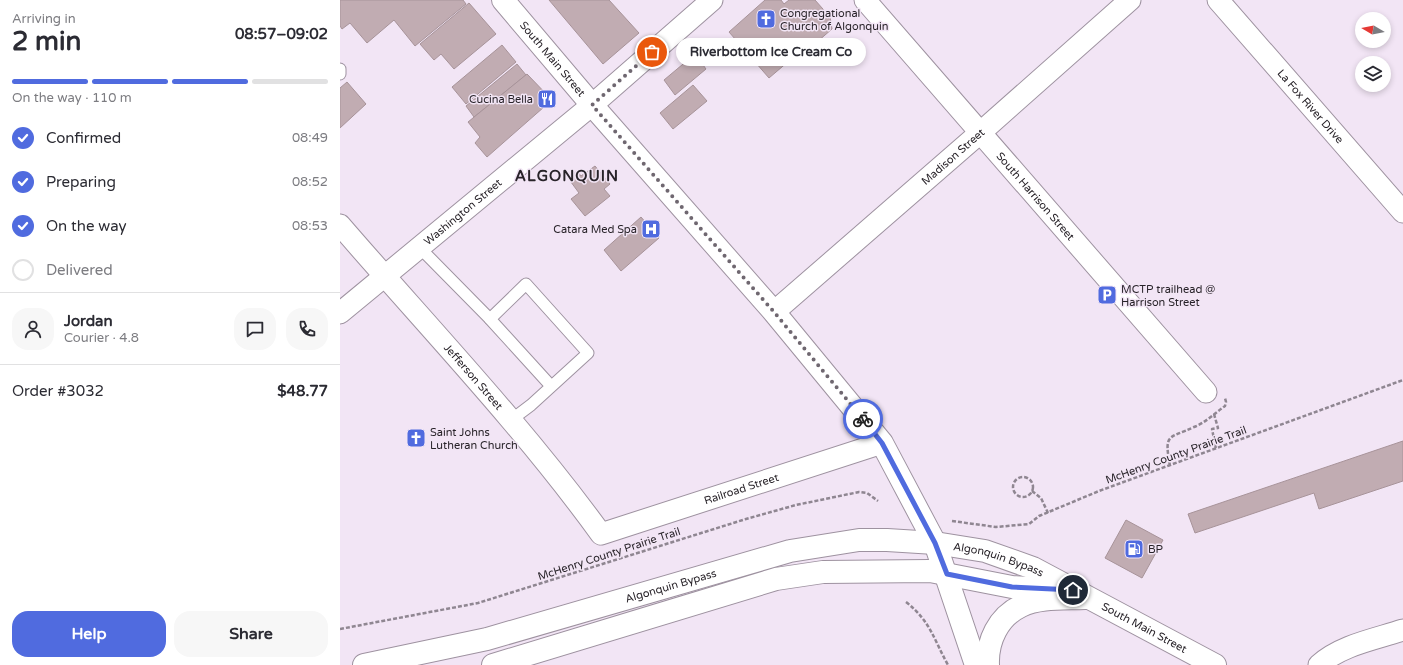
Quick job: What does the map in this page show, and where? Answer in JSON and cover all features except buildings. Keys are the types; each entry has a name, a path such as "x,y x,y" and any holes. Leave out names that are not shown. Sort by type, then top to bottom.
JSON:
{"main road":[{"name":"South Main Street","path":"503,0 592,105 774,312 882,443 935,543 947,574 976,665"},
{"name":"Algonquin Bypass","path":"364,665 487,639 790,550 859,540 898,540 935,543 985,551 1032,568 1082,594"},
{"name":"Algonquin Bypass","path":"493,665 776,579 822,572 930,571 1012,587 1082,594"},
{"name":"South Main Street","path":"1082,594 1214,665"},
{"path":"988,665 990,641 996,627 1012,612 1021,606 1036,602 1082,594"}],"street":[{"name":"Washington Street","path":"340,313 592,105 712,0"},
{"name":"South Harrison Street","path":"865,0 1214,394"},
{"name":"Madison Street","path":"774,312 1130,0"},
{"name":"La Fox River Drive","path":"1218,0 1403,212"},
{"name":"Jefferson Street","path":"340,225 511,420 568,489 601,534"},
{"name":"Railroad Street","path":"601,534 882,443"},
{"path":"1319,665 1327,658 1350,648 1403,630"}],"lane":[{"path":"340,69 340,74"},
{"path":"419,247 490,320 551,386"},
{"path":"490,320 526,284 588,353 511,420"}],"path":[{"name":"McHenry County Prairie Trail","path":"952,521 996,527 1028,524 1048,513 1099,491 1403,380"},
{"path":"1170,466 1167,448 1168,440 1175,433 1196,427 1214,414 1226,402 1214,394"},
{"path":"1214,414 1218,428 1212,429 1216,449"},
{"path":"1026,477 1033,484 1032,491 1025,496 1019,495 1015,491 1015,482 1020,478 1026,477"},
{"path":"1032,491 1041,498 1048,513"},
{"name":"McHenry County Prairie Trail","path":"340,629 478,603 796,505 860,492 867,493 878,502"},
{"path":"906,602 920,613 936,638 948,665"}],"way so far":[{"path":"652,52 592,105 774,312 863,419"}],"place":[{"name":"Congregational Church of Algonquin","path":"766,19"},
{"name":"Riverbottom Ice Cream Co","path":"652,52"},
{"name":"Cucina Bella","path":"547,99"},
{"name":"Catara Med Spa","path":"651,229"},
{"name":"MCTP trailhead @ Harrison Street","path":"1107,295"},
{"name":"Saint Johns Lutheran Church","path":"416,438"},
{"name":"BP","path":"1134,549"}],"district":[{"name":"ALGONQUIN","path":"567,176"}],"route":[{"path":"863,419 882,443 917,510 924,520 947,574 1012,587 1073,590"}]}
